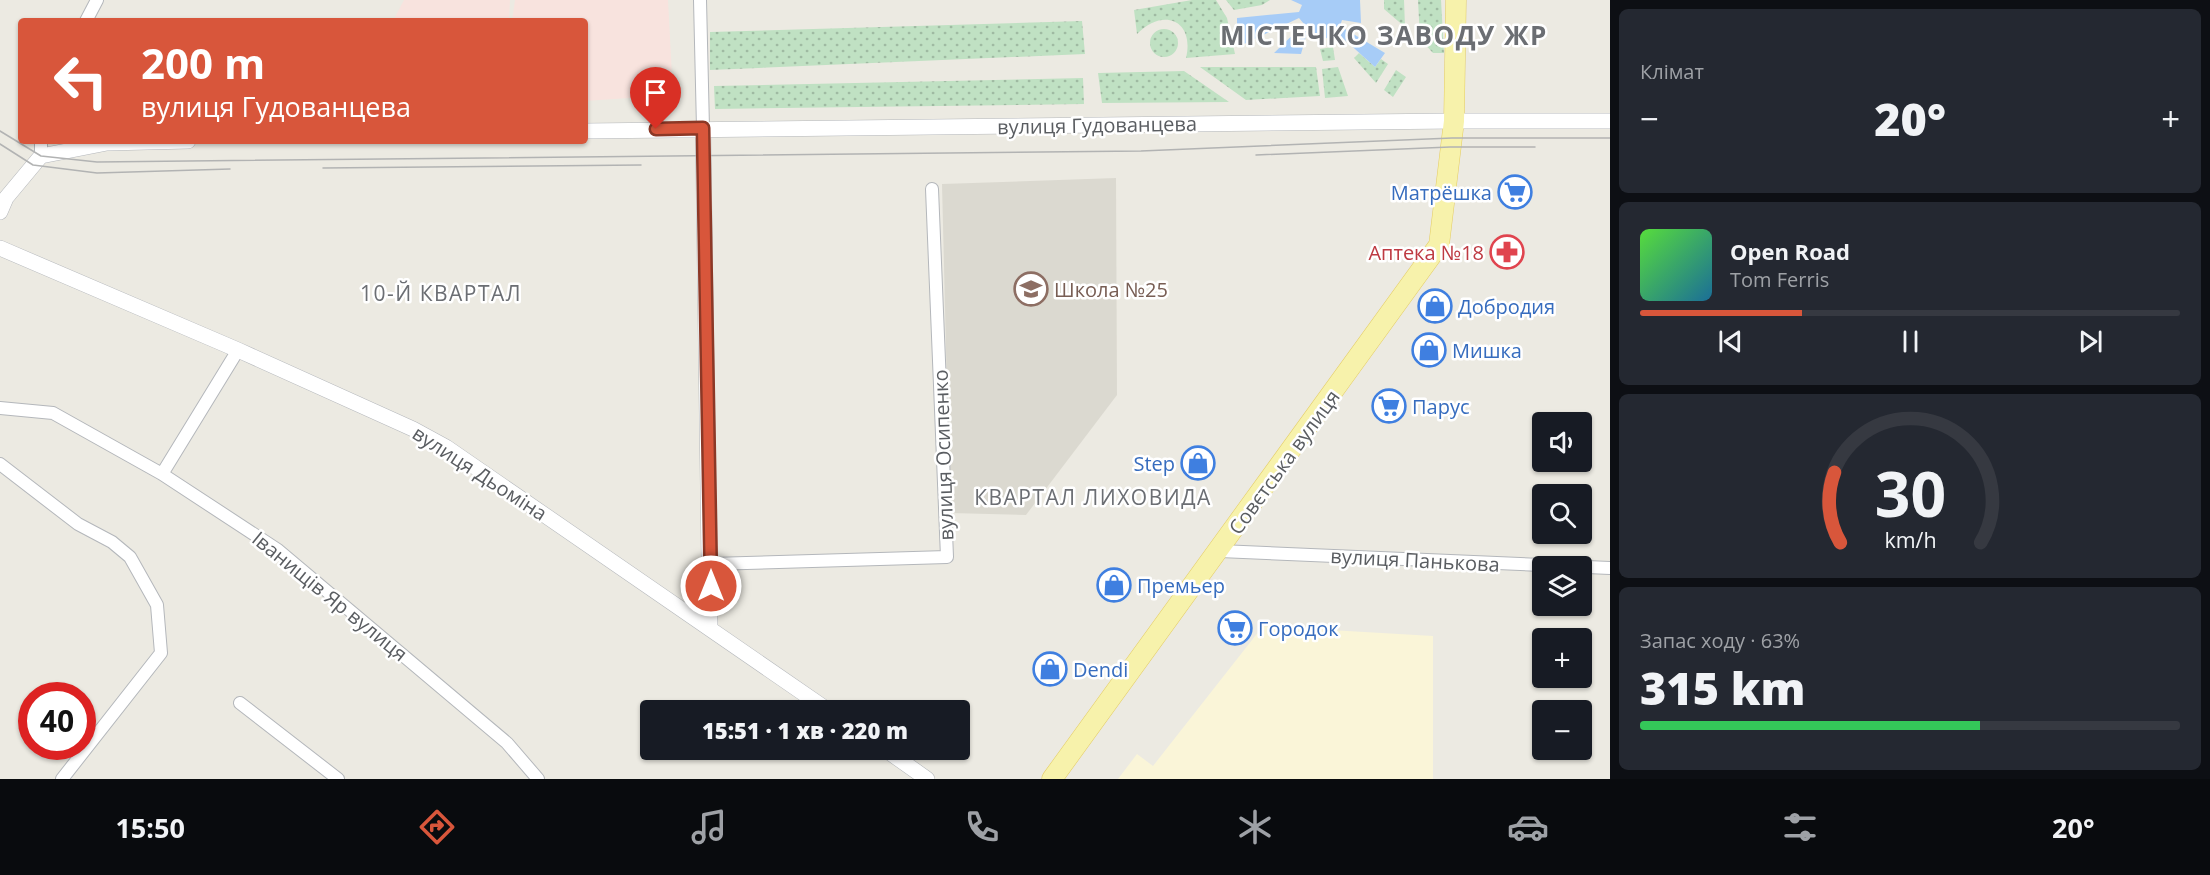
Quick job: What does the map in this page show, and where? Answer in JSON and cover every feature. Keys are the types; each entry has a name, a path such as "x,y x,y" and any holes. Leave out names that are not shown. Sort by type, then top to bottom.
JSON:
{"main road":[{"name":"Совєтська вулиця","path":"1052,779 1220,551 1439,245 1454,121 1456,0"}],"street":[{"path":"88,18 98,0"},
{"path":"700,0 711,564 710,629"},
{"name":"вулиця Гудованцева","path":"588,131 703,128 1610,121"},
{"path":"0,212 6,198 41,149 96,144"},
{"name":"вулиця Осипенко","path":"711,564 947,557 932,189"},
{"name":"вулиця Дьоміна","path":"0,248 238,350 413,429 446,447 813,700"},
{"path":"162,474 238,350"},
{"name":"Іванищів Яр вулиця","path":"0,408 53,413 162,474 278,550 507,743 538,779"},
{"path":"0,464 78,524 112,542 130,557 157,605 161,653 62,779"},
{"name":"вулиця Панькова","path":"1220,551 1610,568"},
{"path":"240,703 338,779"},
{"path":"899,760 927,779"}],"shaded area":[{"path":"404,0 510,0 509,18 395,18"},
{"path":"515,0 668,0 673,95 588,101 588,18 512,18"},
{"name":"Школа №25","path":"1116,178 1117,395 1026,515 950,513 942,184"},
{"path":"1263,626 1433,636 1433,779 1118,779 1137,754 1153,766"}],"green space":[{"path":"1192,0 1216,0 1227,18 1235,54 1186,58 1188,45 1186,34 1175,22 1166,20 1157,21 1137,34 1134,10"},
{"path":"1226,0 1270,0 1262,5 1234,10"},
{"path":"1384,0 1404,0 1405,27 1384,9"},
{"path":"1418,0 1441,0 1444,53 1433,53 1420,39"},
{"path":"1082,21 1085,54 710,70 710,32"},
{"path":"1164,29 1174,33 1178,43 1174,53 1164,57 1154,53 1150,43 1154,33"},
{"path":"1333,47 1335,60 1323,61 1320,49"},
{"path":"1359,53 1375,67 1381,59 1388,64 1376,83 1354,58"},
{"path":"1200,67 1316,67 1320,96 1246,100"},
{"path":"1338,67 1348,96 1325,98 1322,69"},
{"path":"1396,70 1406,77 1393,97 1384,90"},
{"path":"1184,71 1229,102 1102,103 1098,73"},
{"path":"1083,78 1084,104 715,109 714,86"}],"water":[{"path":"1291,0 1360,0 1361,23 1342,20 1340,26 1385,53 1375,67 1336,32 1325,39 1306,36 1301,54 1274,53 1304,24 1299,18 1244,44 1237,28 1237,18 1299,12 1302,5"}],"tram line":[{"path":"0,131 18,142"},
{"path":"21,144 41,156 97,162 1141,151 1452,138 1610,138"},
{"path":"0,144 33,165 97,173 230,169"},
{"path":"1256,155 1450,147 1535,147"},
{"path":"323,168 641,165"}],"place":[{"name":"Матрёшка","path":"1515,192"},
{"name":"Аптека №18","path":"1507,252"},
{"name":"Школа №25","path":"1031,289"},
{"name":"Добродия","path":"1435,306"},
{"name":"Мишка","path":"1429,350"},
{"name":"Парус","path":"1389,406"},
{"name":"Step","path":"1198,463"},
{"name":"Премьер","path":"1114,585"},
{"name":"Городок","path":"1235,628"},
{"name":"Dendi","path":"1050,669"}],"district":[{"name":"МІСТЕЧКО ЗАВОДУ ЖР","path":"1384,35"},
{"name":"10-Й КВАРТАЛ","path":"441,293"},
{"name":"КВАРТАЛ ЛИХОВИДА","path":"1093,497"}],"route":[{"path":"656,129 703,128 711,586"}]}
